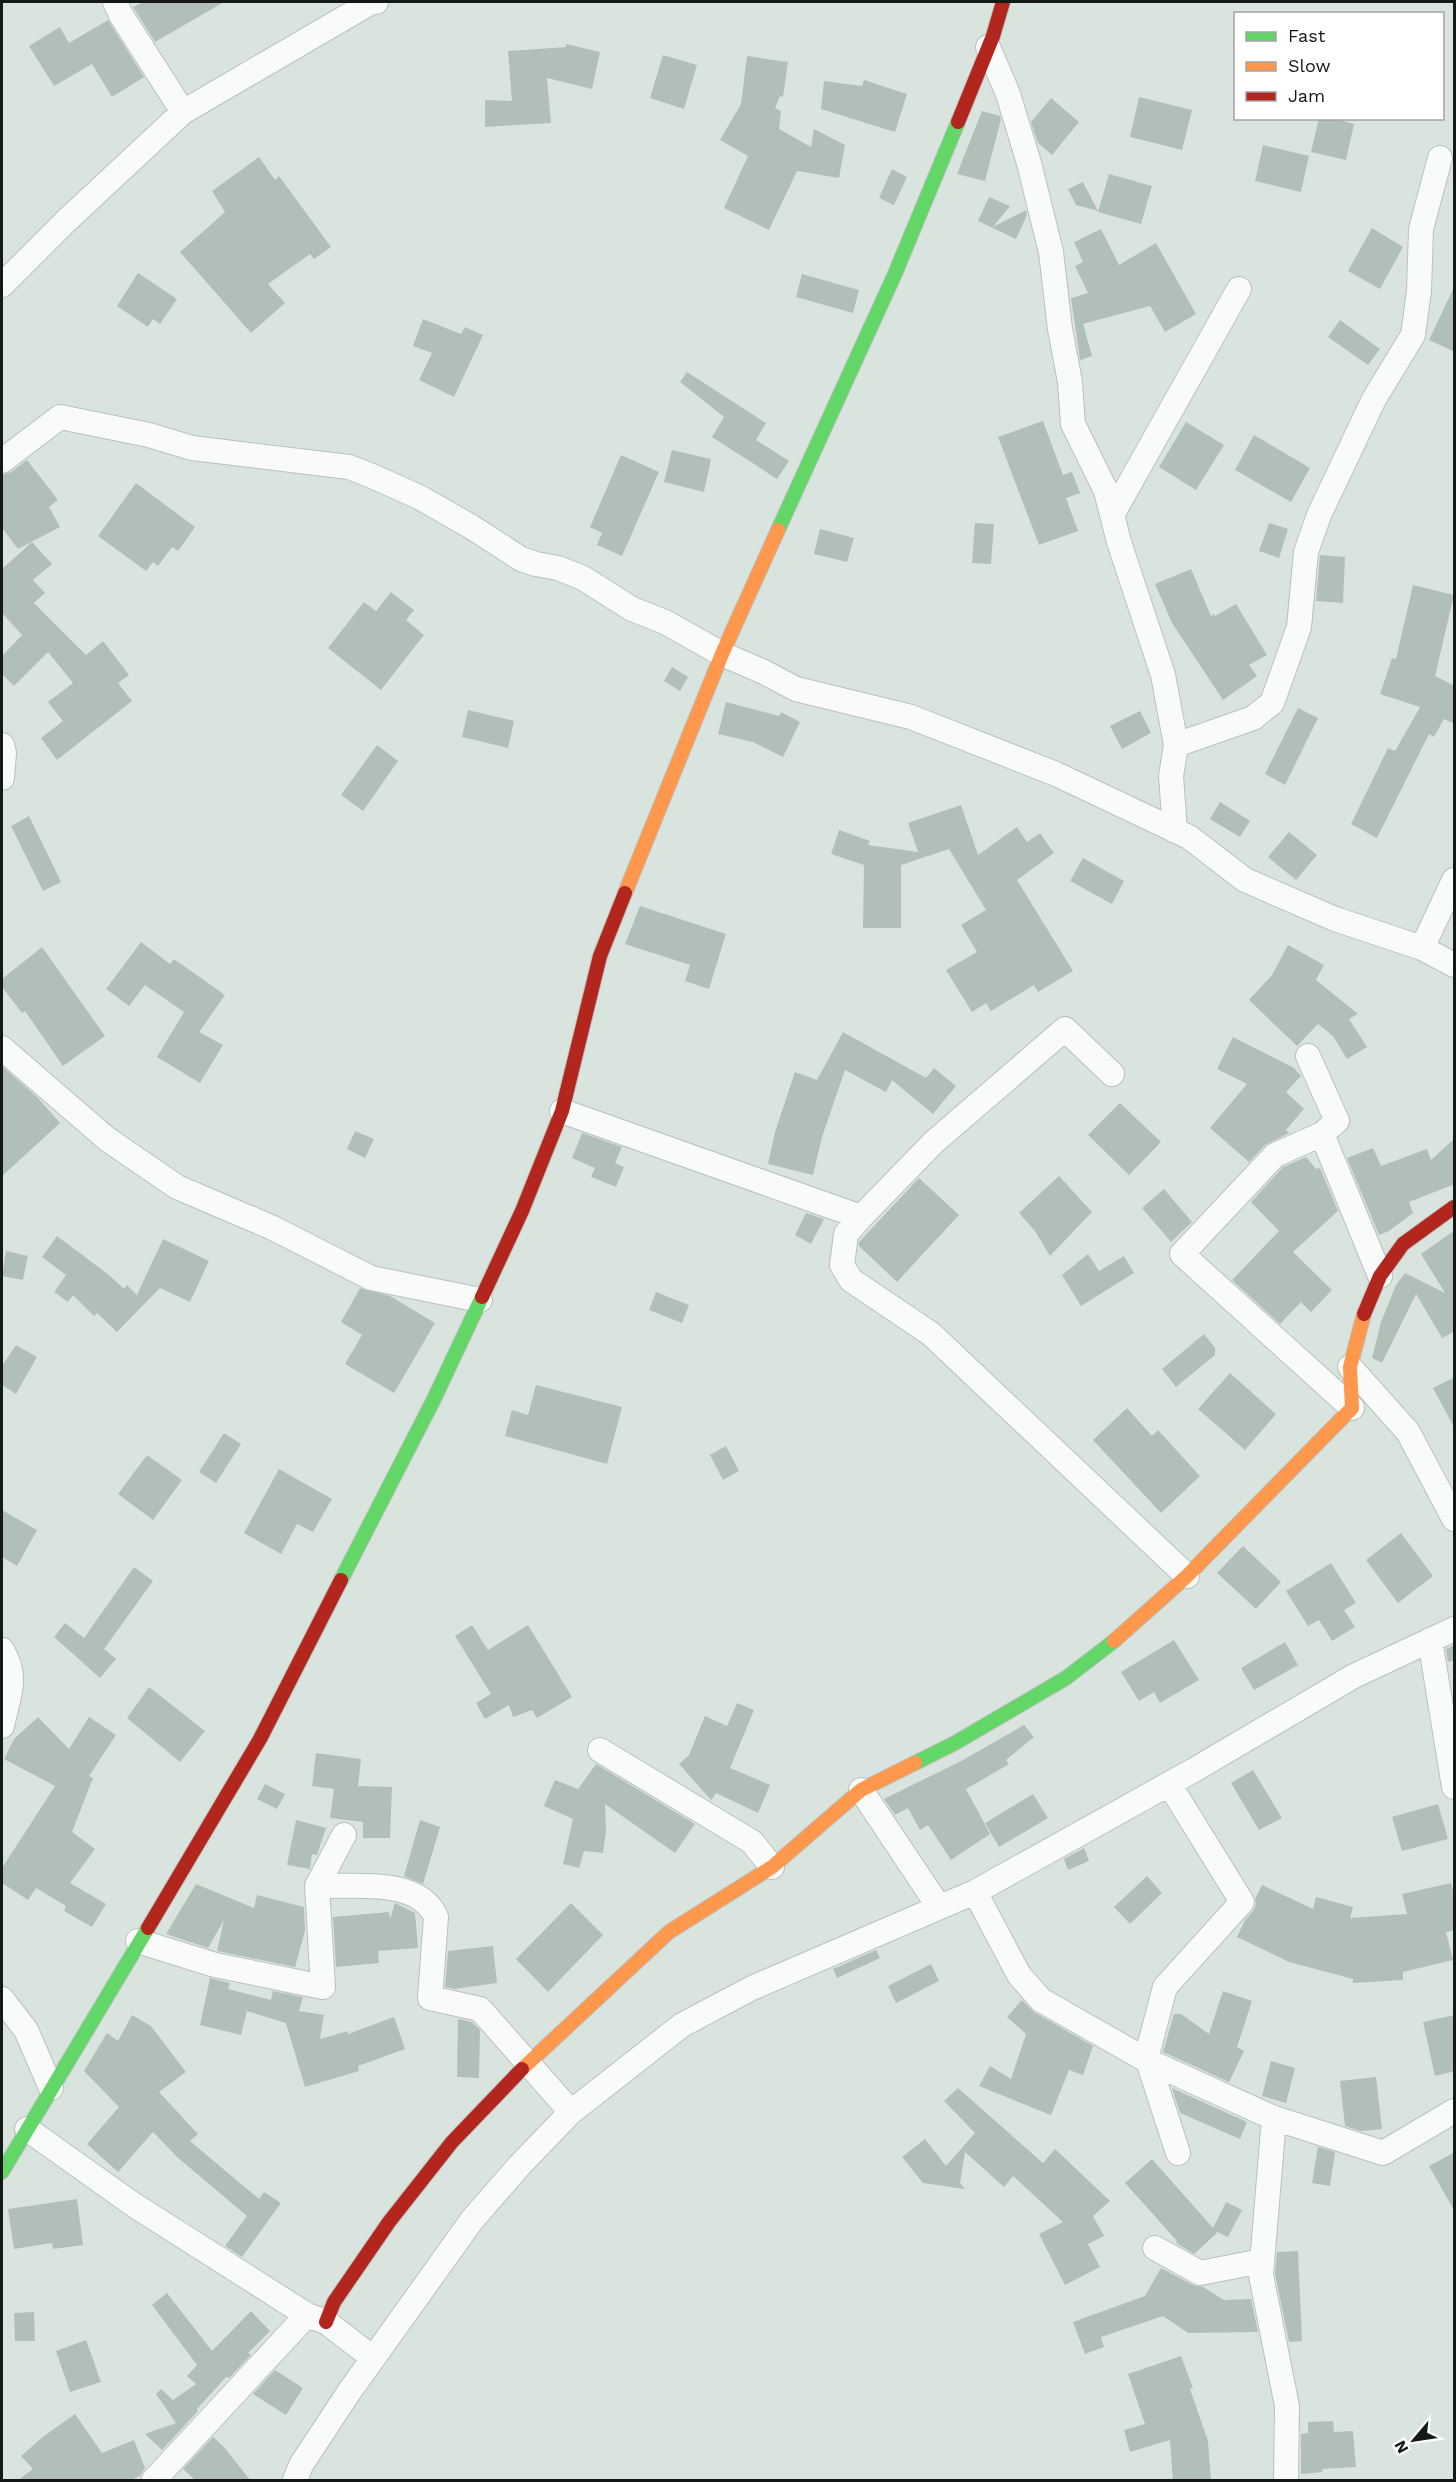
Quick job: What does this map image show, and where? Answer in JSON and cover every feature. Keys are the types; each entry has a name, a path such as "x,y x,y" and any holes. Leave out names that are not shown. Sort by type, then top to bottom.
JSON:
{"street":[{"path":"115,2 183,112"},
{"path":"2,282 183,112 372,2"},
{"path":"2,2172 260,1739 434,1399 522,1211 562,1111 600,956 722,654 894,276 988,47 1003,2"},
{"path":"988,47 1008,94 1029,163 1051,252 1060,329 1070,382 1073,424 1106,491 1163,675 1176,745 1171,776 1175,831"},
{"path":"1176,745 1253,718 1272,704 1299,627 1306,552 1319,515 1374,399 1413,335 1419,291 1421,229 1440,158"},
{"path":"1112,515 1239,289"},
{"path":"2,461 60,417 149,435 192,448 349,467 419,497 521,559 558,568 583,578 632,609 665,622 722,654 796,689 911,717 1056,774 1189,837 1245,880 1335,918 1422,948 1455,965"},
{"path":"2,745 4,753 2,778"},
{"path":"1422,948 1455,880"},
{"path":"1112,1074 1065,1029 934,1142 861,1217 846,1234 842,1265 851,1280 931,1334 1187,1576"},
{"path":"2,1048 107,1139 177,1186 273,1228 371,1278 480,1300"},
{"path":"1308,1056 1336,1121 1322,1134 1275,1155 1182,1254 1352,1407"},
{"path":"562,1111 861,1217"},
{"path":"1322,1134 1380,1276"},
{"path":"154,2481 334,2302 396,2213 452,2142 528,2062 669,1932 771,1867 861,1790 955,1743 1066,1678 1131,1627 1187,1576 1352,1407 1350,1367 1363,1316 1380,1276 1403,1244 1455,1207"},
{"path":"1350,1367 1408,1432 1455,1519"},
{"path":"295,2481 301,2465 373,2358 472,2220 519,2166 571,2112 682,2025 752,1988 975,1892 1169,1784 1354,1676 1455,1629"},
{"path":"1430,1640 1455,1787"},
{"path":"2,1650 13,1678 2,1726"},
{"path":"600,1750 752,1842 771,1867"},
{"path":"1169,1784 1242,1902 1165,1987 1147,2060 1178,2153"},
{"path":"861,1790 939,1907"},
{"path":"138,1941 215,1965 323,1987 317,1886 344,1835"},
{"path":"317,1886 401,1888 431,1905 436,1917 430,1998 480,2009 571,2112"},
{"path":"975,1892 1019,1975 1041,2000 1147,2060 1274,2118 1383,2153 1455,2111"},
{"path":"2,1999 26,2030 51,2088"},
{"path":"1274,2118 1261,2275 1287,2406 1286,2481"},
{"path":"27,2129 134,2205 316,2318 373,2358"},
{"path":"1155,2248 1200,2273 1262,2261"}],"building":[{"path":"143,2 224,2 155,42 133,7"},
{"path":"108,20 144,77 112,97 92,64 54,86 29,46 60,27 69,43"},
{"path":"566,44 600,52 592,89 547,78 551,123 485,127 485,100 512,101 508,51 566,47"},
{"path":"663,55 697,65 684,109 650,98"},
{"path":"747,56 788,62 783,97 780,96 775,108 781,111 779,129 811,147 814,129 845,145 839,178 797,171 769,230 724,208 748,156 720,140 741,104"},
{"path":"864,80 907,94 895,132 821,109 824,81 862,86"},
{"path":"1139,97 1192,110 1182,150 1130,137"},
{"path":"1051,98 1079,122 1052,155 1038,143 1031,122"},
{"path":"982,111 1000,116 1001,119 985,181 957,174"},
{"path":"1319,120 1339,120 1354,124 1346,160 1311,152"},
{"path":"1263,145 1309,156 1301,192 1255,181"},
{"path":"259,157 275,180 279,176 331,247 314,259 310,254 268,284 285,303 251,333 180,252 225,212 212,191"},
{"path":"892,169 907,177 894,205 879,198"},
{"path":"1109,174 1152,186 1141,224 1098,212"},
{"path":"1083,182 1098,211 1076,205 1068,189"},
{"path":"989,197 1010,206 993,227 1026,210 1027,215 1016,239 978,221"},
{"path":"1372,228 1403,247 1380,289 1348,271"},
{"path":"1101,229 1119,265 1156,243 1196,314 1165,332 1150,306 1083,324 1092,356 1080,360 1071,298 1088,293 1075,266 1083,262 1074,242"},
{"path":"138,273 177,299 160,324 153,319 148,327 117,306"},
{"path":"802,274 859,290 853,313 796,297"},
{"path":"1455,285 1455,352 1429,340"},
{"path":"423,319 461,334 465,327 483,335 454,397 419,380 432,353 413,346"},
{"path":"1340,320 1380,349 1368,365 1328,337"},
{"path":"687,372 766,423 756,440 789,461 777,479 712,437 724,417 680,382"},
{"path":"1043,421 1063,475 1072,472 1080,493 1066,498 1078,531 1039,545 998,437"},
{"path":"1186,422 1224,445 1196,490 1159,467"},
{"path":"1254,435 1310,468 1291,502 1235,470"},
{"path":"672,450 711,459 704,492 664,482"},
{"path":"621,455 659,472 622,556 597,545 602,533 590,527"},
{"path":"27,460 58,500 49,507 60,527 18,549 2,528 2,475 11,472"},
{"path":"136,483 195,527 178,551 172,547 158,566 153,562 146,571 98,536"},
{"path":"975,523 994,524 991,564 972,563"},
{"path":"1269,523 1288,529 1279,558 1259,551"},
{"path":"820,529 854,538 847,562 814,554"},
{"path":"32,542 52,564 33,580 45,593 34,603 86,655 103,641 129,675 118,683 132,701 57,760 41,738 63,721 48,702 73,683 48,652 14,686 2,674 2,656 22,635 2,613 2,569"},
{"path":"1320,555 1345,557 1343,603 1316,601"},
{"path":"1191,569 1211,616 1236,604 1267,655 1249,665 1257,676 1223,700 1172,623 1155,584"},
{"path":"1413,585 1454,595 1435,676 1455,686 1455,724 1444,719 1434,737 1429,734 1377,838 1351,824 1388,748 1395,751 1420,707 1380,694 1392,658 1396,659"},
{"path":"391,592 414,610 406,620 424,635 381,690 328,648 364,602 376,611"},
{"path":"672,667 688,677 680,691 664,681"},
{"path":"726,702 779,716 781,712 800,722 783,757 753,742 718,734"},
{"path":"1298,708 1318,718 1285,785 1265,774"},
{"path":"468,710 514,721 508,748 462,737"},
{"path":"1140,711 1151,733 1122,749 1110,726"},
{"path":"377,745 398,761 363,811 341,795"},
{"path":"1220,802 1250,821 1240,837 1210,819"},
{"path":"961,805 978,855 1017,827 1027,842 1040,833 1054,853 1017,880 1073,971 1038,992 1034,985 991,1011 986,1003 972,1012 946,970 977,952 961,925 986,910 949,849 901,865 901,928 863,928 864,865 831,854 839,830 870,841 868,845 918,852 908,823"},
{"path":"29,816 61,882 43,891 11,826"},
{"path":"1289,832 1317,855 1296,880 1268,857"},
{"path":"1083,858 1124,881 1112,904 1070,881"},
{"path":"640,906 726,934 709,989 685,981 690,965 625,944"},
{"path":"141,942 170,964 174,959 225,995 199,1032 223,1045 200,1083 157,1057 184,1012 145,985 129,1006 106,989"},
{"path":"1288,945 1324,965 1316,980 1358,1014 1349,1019 1367,1047 1347,1059 1333,1036 1318,1024 1297,1046 1249,1000 1272,975"},
{"path":"42,947 105,1036 63,1066 25,1011 22,1013 2,987 2,979"},
{"path":"843,1032 926,1078 934,1068 956,1086 933,1114 892,1080 886,1092 845,1070 822,1137 813,1175 768,1164 775,1132 795,1072 817,1080"},
{"path":"1233,1037 1294,1068 1301,1076 1286,1092 1304,1109 1286,1130 1289,1133 1265,1145 1249,1162 1210,1128 1247,1084 1217,1069"},
{"path":"2,1066 38,1098 60,1123 2,1176"},
{"path":"1120,1103 1161,1142 1129,1175 1088,1135"},
{"path":"355,1131 374,1139 365,1158 347,1149"},
{"path":"582,1133 622,1147 615,1163 624,1167 616,1187 591,1177 595,1168 572,1158"},
{"path":"1455,1138 1455,1184 1409,1202 1413,1213 1389,1231 1379,1235 1347,1158 1373,1148 1381,1166 1427,1149 1431,1160"},
{"path":"1306,1157 1316,1169 1320,1168 1338,1211 1293,1252 1332,1290 1311,1312 1301,1302 1280,1324 1232,1280 1279,1231 1251,1202 1283,1167"},
{"path":"1059,1176 1092,1212 1050,1256 1035,1231 1019,1213"},
{"path":"919,1178 959,1215 897,1282 859,1246 859,1242"},
{"path":"1164,1189 1192,1222 1171,1242 1142,1208"},
{"path":"806,1213 824,1219 811,1244 795,1235"},
{"path":"1455,1230 1455,1331 1442,1338 1416,1294 1382,1363 1372,1358 1381,1322 1396,1285 1405,1273 1445,1293 1421,1254"},
{"path":"57,1236 124,1289 127,1285 137,1295 163,1239 209,1261 190,1302 160,1288 117,1332 97,1313 94,1316 73,1295 68,1302 54,1292 66,1275 42,1257"},
{"path":"6,1251 28,1256 23,1280 2,1276"},
{"path":"1088,1254 1099,1271 1124,1256 1134,1273 1081,1306 1062,1275"},
{"path":"360,1288 390,1296 435,1323 394,1393 345,1364 362,1335 341,1322"},
{"path":"656,1292 689,1305 682,1323 649,1310"},
{"path":"1204,1334 1215,1348 1215,1355 1176,1387 1162,1369"},
{"path":"16,1345 37,1357 16,1394 2,1385 2,1366"},
{"path":"1230,1373 1276,1414 1245,1450 1198,1409"},
{"path":"1455,1377 1455,1429 1433,1388"},
{"path":"536,1385 622,1407 607,1464 505,1436 512,1410 528,1415"},
{"path":"1127,1408 1152,1436 1158,1430 1200,1476 1161,1513 1093,1440"},
{"path":"224,1433 241,1444 216,1483 199,1472"},
{"path":"726,1446 739,1471 723,1480 710,1455"},
{"path":"147,1455 182,1480 153,1520 118,1494"},
{"path":"279,1469 332,1499 313,1532 297,1524 281,1554 244,1533"},
{"path":"2,1510 37,1530 17,1566 2,1557"},
{"path":"1401,1533 1433,1576 1398,1603 1366,1560"},
{"path":"1243,1546 1281,1582 1256,1609 1217,1573"},
{"path":"1331,1563 1356,1603 1344,1610 1355,1627 1332,1641 1319,1620 1308,1626 1286,1591"},
{"path":"134,1567 153,1581 104,1649 116,1659 100,1678 54,1637 65,1623 84,1638"},
{"path":"472,1625 488,1650 528,1625 572,1697 537,1718 532,1710 513,1717 509,1705 485,1719 476,1703 491,1694 455,1636"},
{"path":"1174,1640 1199,1680 1160,1703 1154,1692 1139,1701 1121,1672"},
{"path":"1285,1642 1298,1665 1254,1690 1241,1668"},
{"path":"1455,1645 1455,1660 1448,1662 1446,1649"},
{"path":"149,1687 205,1731 180,1762 127,1718"},
{"path":"737,1703 754,1710 730,1768 770,1785 758,1813 716,1793 711,1800 679,1764 689,1755 705,1716 727,1726"},
{"path":"38,1717 69,1749 89,1717 116,1735 89,1776 93,1778 72,1832 95,1849 70,1883 106,1904 92,1927 64,1911 66,1906 36,1888 28,1900 2,1883 2,1868 55,1786 4,1759 14,1739"},
{"path":"1024,1725 1034,1737 1006,1760 1009,1764 966,1789 990,1834 951,1860 928,1825 920,1830 908,1808 895,1815 884,1799 963,1760"},
{"path":"316,1753 361,1759 358,1786 392,1787 390,1838 363,1838 363,1822 330,1818 334,1789 312,1786"},
{"path":"596,1764 695,1824 675,1853 605,1804 606,1831 603,1853 584,1851 579,1868 563,1864 573,1819 544,1806 555,1780 578,1789"},
{"path":"1253,1770 1282,1818 1259,1830 1231,1783"},
{"path":"265,1784 285,1794 277,1809 257,1799"},
{"path":"1033,1794 1048,1818 999,1847 985,1823"},
{"path":"1438,1804 1448,1839 1402,1851 1392,1817"},
{"path":"296,1820 326,1828 317,1855 312,1854 310,1869 287,1865"},
{"path":"420,1820 440,1827 423,1884 404,1876"},
{"path":"1084,1848 1089,1861 1068,1870 1064,1859"},
{"path":"1147,1876 1162,1893 1130,1924 1114,1907"},
{"path":"1451,1883 1455,1896 1455,1930 1446,1932 1453,1960 1403,1972 1403,1980 1353,1983 1353,1979 1289,1962 1237,1937 1245,1920 1253,1911 1256,1904 1255,1899 1262,1885 1313,1909 1316,1897 1353,1907 1350,1918 1407,1914 1402,1894"},
{"path":"196,1884 254,1908 257,1895 304,1907 305,1931 295,1967 217,1951 224,1920 208,1948 166,1934"},
{"path":"395,1903 415,1913 418,1948 378,1951 379,1963 336,1967 333,1917 389,1912 390,1919"},
{"path":"571,1903 603,1935 548,1992 516,1959"},
{"path":"493,1946 497,1983 454,1989 445,1987 448,1951"},
{"path":"876,1950 880,1958 837,1978 833,1969"},
{"path":"931,1964 939,1981 896,2003 888,1986"},
{"path":"210,1978 230,1983 228,1989 271,2000 273,1991 303,1997 299,2011 324,2015 320,2039 348,2031 348,2034 394,2017 405,2049 358,2066 359,2071 305,2087 286,2023 247,2011 241,2035 200,2025"},
{"path":"1223,1991 1252,2001 1237,2047 1244,2051 1229,2082 1163,2052 1174,2014 1181,2014 1209,2034"},
{"path":"1022,2000 1034,2012 1093,2046 1083,2075 1069,2070 1051,2115 979,2086 990,2066 1011,2079 1026,2034 1007,2017"},
{"path":"132,2015 151,2026 186,2072 159,2092 198,2134 190,2141 259,2199 264,2192 281,2203 242,2257 225,2246 247,2216 177,2157 153,2132 118,2172 87,2144 119,2107 84,2071 107,2033 118,2041"},
{"path":"1455,2015 1455,2071 1435,2076 1423,2022"},
{"path":"458,2019 472,2022 480,2030 479,2078 457,2077"},
{"path":"1271,2061 1295,2068 1286,2103 1262,2096"},
{"path":"1376,2077 1382,2129 1361,2131 1345,2126 1340,2081"},
{"path":"958,2088 1043,2163 1055,2149 1110,2201 1093,2216 1104,2236 1088,2244 1100,2267 1065,2285 1039,2234 1063,2222 1013,2176 1004,2187 965,2152 960,2183 965,2189 923,2183 902,2157 925,2139 946,2166 975,2133 944,2101"},
{"path":"1172,2088 1247,2122 1240,2139 1180,2113"},
{"path":"1318,2147 1335,2152 1330,2186 1312,2183"},
{"path":"1455,2152 1455,2212 1429,2166"},
{"path":"1152,2159 1213,2228 1226,2202 1242,2210 1228,2237 1215,2231 1217,2233 1194,2254 1176,2243 1177,2241 1125,2183"},
{"path":"77,2199 83,2245 53,2249 52,2243 14,2249 8,2209"},
{"path":"1298,2251 1302,2341 1289,2342 1275,2274 1277,2252"},
{"path":"1161,2268 1193,2285 1203,2287 1224,2300 1251,2299 1258,2332 1188,2333 1163,2316 1101,2337 1104,2347 1085,2354 1073,2322 1145,2296"},
{"path":"167,2293 212,2351 251,2311 270,2331 248,2353 251,2355 229,2378 226,2377 162,2450 145,2434 176,2423 156,2394 161,2389 173,2400 196,2384 187,2376 197,2365 152,2305"},
{"path":"34,2312 35,2341 15,2341 14,2313"},
{"path":"86,2340 101,2382 70,2392 56,2351"},
{"path":"1181,2356 1208,2441 1211,2481 1173,2481 1170,2440 1130,2452 1124,2430 1145,2424 1128,2374"},
{"path":"275,2370 303,2388 286,2415 253,2394"},
{"path":"75,2414 102,2453 134,2440 145,2468 140,2476 128,2481 17,2481 33,2469 21,2456"},
{"path":"1333,2421 1334,2432 1353,2431 1356,2467 1322,2469 1323,2472 1301,2474 1301,2434 1308,2433 1308,2422"},
{"path":"213,2437 251,2481 196,2481 183,2469"}],"traffic: fast":[{"path":"778,530 894,276 958,122"},
{"path":"341,1580 434,1399 482,1297"},
{"path":"915,1763 955,1743 1066,1678 1114,1641"},
{"path":"2,2172 148,1928"}],"traffic: slow":[{"path":"625,893 722,654 778,530"},
{"path":"1114,1641 1187,1576 1352,1408 1350,1367 1364,1314"},
{"path":"522,2069 669,1932 772,1867 861,1790 915,1763"}],"traffic: jam":[{"path":"958,122 993,36 1003,2"},
{"path":"482,1297 522,1211 562,1111 600,956 625,893"},
{"path":"1364,1314 1380,1276 1403,1244 1454,1207"},
{"path":"148,1928 260,1739 341,1580"},
{"path":"326,2322 334,2302 389,2222 452,2142 522,2069"}]}
